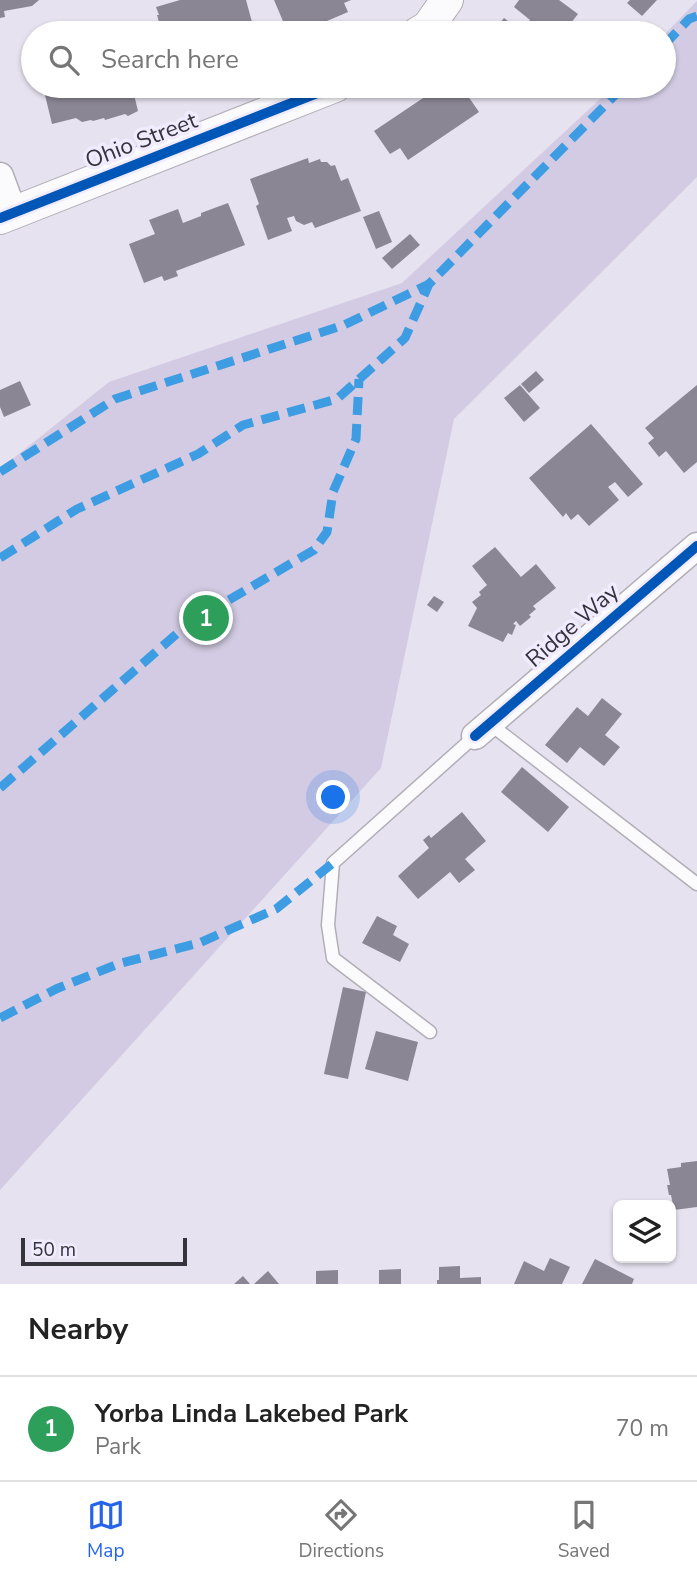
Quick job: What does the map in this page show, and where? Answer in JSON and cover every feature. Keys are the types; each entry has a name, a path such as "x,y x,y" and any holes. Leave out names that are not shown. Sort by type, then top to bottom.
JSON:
{"street":[{"path":"432,21 447,0"},
{"name":"Ohio Street","path":"7,215 304,98"},
{"path":"0,176 7,215"},
{"name":"Ridge Way","path":"482,730 697,546"}],"lane":[{"path":"430,1032 333,958 328,925 333,863 482,730 697,884"}],"shaded area":[{"path":"697,1 697,177 454,419 381,768 0,1190 0,469 109,382 402,283 601,98 676,98 676,23"}],"building":[{"path":"0,0 39,0 32,6 4,11 5,17 0,18"},
{"path":"180,0 246,0 252,21 159,21 156,7"},
{"path":"274,0 351,0 344,3 348,12 327,21 283,21"},
{"path":"519,0 559,0 578,14 572,21 529,21 514,7"},
{"path":"630,0 657,0 642,16 627,3"},
{"path":"46,98 135,98 138,111 128,116 125,114 105,120 82,122 76,118 52,124"},
{"path":"423,98 469,98 479,112 408,160 400,148 390,154 374,131"},
{"path":"308,158 309,163 320,159 331,166 335,165 341,181 348,178 361,211 315,228 312,222 304,225 296,221 294,216 287,218 292,231 268,240 250,179"},
{"path":"228,203 245,245 176,271 178,276 164,281 162,276 144,283 129,244 155,234 149,220 178,209 183,223"},
{"path":"379,211 392,242 376,249 363,217"},
{"path":"410,234 420,245 392,269 382,258"},
{"path":"536,371 544,380 529,393 521,384"},
{"path":"20,381 31,405 4,417 0,407 0,390"},
{"path":"520,385 540,408 524,422 504,398"},
{"path":"697,385 697,462 684,473 666,451 659,457 648,443 654,438 645,428"},
{"path":"591,424 643,484 628,497 615,482 608,487 619,500 589,526 578,514 571,520 566,513 563,517 529,478"},
{"path":"495,547 521,577 536,564 556,588 533,606 536,609 529,615 531,617 520,626 516,621 513,624 516,625 512,635 508,633 503,642 468,626 477,608 472,602 481,595 479,592 487,585 472,566"},
{"path":"434,596 444,602 437,612 427,605"},
{"path":"602,698 622,714 605,735 620,747 604,766 580,747 567,763 545,745 577,707 588,716"},
{"path":"522,767 569,807 548,832 501,792"},
{"path":"462,812 486,841 465,859 475,870 459,883 450,872 418,899 398,876 429,848 423,840 429,835 431,838"},
{"path":"377,916 397,926 393,935 409,944 400,962 362,943"},
{"path":"343,987 366,992 348,1079 324,1074"},
{"path":"376,1031 418,1042 408,1081 365,1069"},
{"path":"697,1161 697,1207 676,1210 676,1200 672,1200 669,1195 667,1169 681,1167 681,1163"},
{"path":"550,1258 570,1267 562,1284 514,1284 524,1261 544,1271"},
{"path":"595,1259 634,1279 632,1284 582,1284"},
{"path":"460,1266 460,1278 481,1277 481,1284 437,1284 439,1267"},
{"path":"401,1269 401,1284 379,1284 379,1270"},
{"path":"338,1270 338,1284 316,1284 316,1271"},
{"path":"268,1271 279,1284 254,1284"},
{"path":"243,1276 250,1284 234,1284"}],"marked path":[{"path":"676,33 689,19 697,16"},
{"path":"0,558 77,509 198,454 243,425 337,399 405,338 429,284 612,98"},
{"path":"0,472 115,399 344,325 429,284"},
{"path":"0,788 188,624 314,550 327,532 333,492 356,439 359,379"},
{"path":"0,1018 56,989 118,964 199,943 276,909 333,863"}],"cycle path":[{"path":"0,218 305,98"},
{"path":"475,736 697,546"}],"place":[{"name":"Yorba Linda Lakebed Park","path":"206,618"}]}
